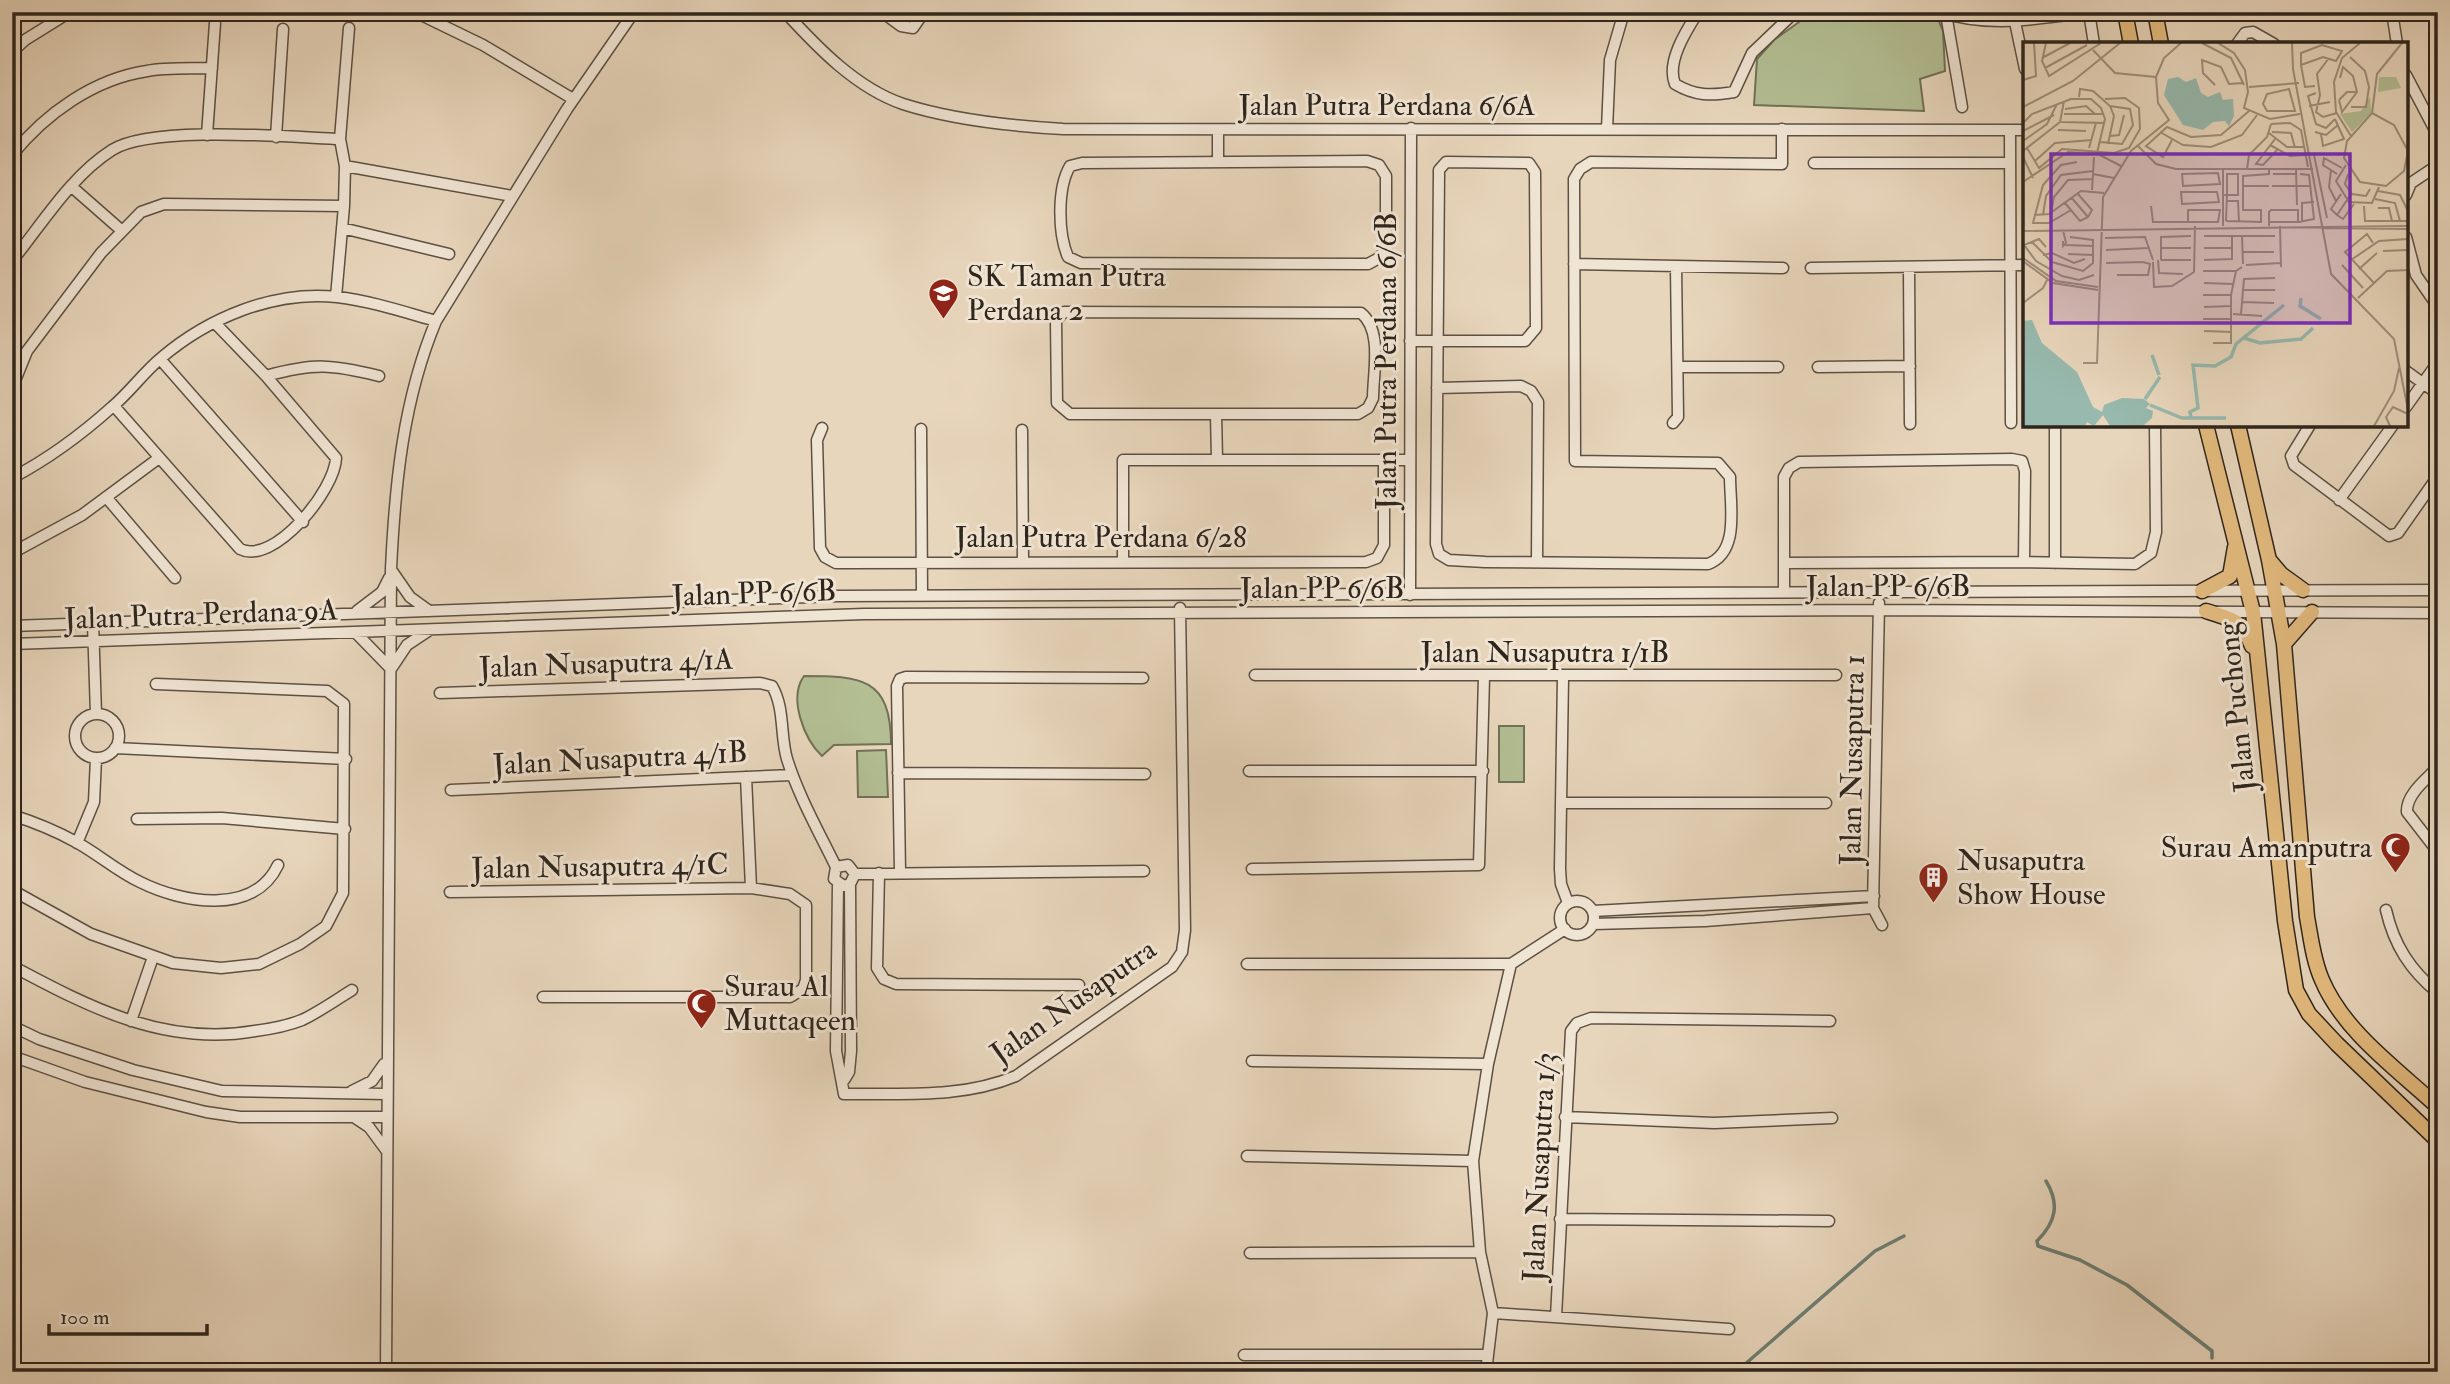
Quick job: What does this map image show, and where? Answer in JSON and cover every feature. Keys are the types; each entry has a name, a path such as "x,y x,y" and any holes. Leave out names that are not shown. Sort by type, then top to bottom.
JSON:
{"main road":[{"path":"2125,12 2131,42"},
{"path":"2155,12 2161,42"},
{"name":"Jalan Puchong","path":"2208,427 2253,612 2285,921 2296,990 2308,1014 2438,1141"},
{"name":"Jalan Puchong","path":"2238,427 2269,560 2284,644 2307,917 2315,960 2335,1004 2354,1029 2438,1107"},
{"path":"2202,591 2230,576 2235,536"},
{"path":"2269,560 2281,574 2303,590"},
{"path":"2206,611 2236,621 2245,629 2258,660"},
{"path":"2284,644 2312,612"}],"street":[{"path":"12,52 25,40 70,12"},
{"path":"415,12 482,45 573,99"},
{"path":"386,1372 391,569 396,474 423,352 436,321 573,99 634,12"},
{"name":"Jalan Putra Perdana 6/6A","path":"785,12 814,43 860,81 902,103 1020,127 1218,130 2023,130"},
{"path":"882,12 901,26 913,28 923,12"},
{"path":"1607,129 1609,60 1625,12"},
{"path":"1698,12 1686,32 1671,74 1675,84 1689,92 1708,96 1734,92 1752,53 1795,12"},
{"path":"1962,107 1943,13 2015,22 2088,12 2094,42"},
{"path":"2392,12 2397,42"},
{"path":"2015,22 2023,60"},
{"path":"207,135 215,23"},
{"path":"336,297 344,206 345,166 340,139 349,28"},
{"path":"276,137 283,29"},
{"path":"2238,42 2245,33 2253,32 2270,42"},
{"path":"12,155 23,141 77,95 114,79 148,70 212,68"},
{"path":"2408,79 2438,136"},
{"path":"2408,101 2416,95"},
{"name":"Jalan Putra Perdana 6/6B","path":"1410,128 1410,595"},
{"path":"1410,341 1437,341 1525,341 1536,328 1535,172 1529,163 1446,162 1441,166 1437,341 1436,544 1439,554 1449,559 1708,564 1726,552 1730,536 1730,477 1717,463 1575,461 1574,179 1580,169 1591,162 1782,164 1782,129"},
{"path":"1218,130 1218,162"},
{"path":"2010,130 2011,423"},
{"path":"12,261 72,187 114,149 162,137 207,135 340,139"},
{"path":"1367,161 1379,165 1386,176 1386,249 1379,258 1368,264 1081,263 1069,257 1063,244 1063,177 1070,166 1082,163 1218,162 1367,161"},
{"path":"1814,163 2010,163"},
{"path":"345,166 512,196"},
{"path":"2408,190 2411,183 2432,169"},
{"path":"72,187 121,230"},
{"path":"12,388 27,351 59,304 121,230 141,212 164,204 344,206"},
{"path":"342,228 449,254"},
{"path":"2408,245 2416,275 2438,307"},
{"path":"1574,264 1783,268"},
{"path":"1811,268 2023,265"},
{"path":"1673,423 1678,417 1676,266"},
{"path":"1909,267 1910,424"},
{"path":"12,478 67,442 114,406 160,359 189,336 246,307 297,298 336,297 436,321"},
{"path":"1064,312 1361,313 1371,321 1374,332 1373,398 1368,408 1358,414 1216,414 1080,415 1062,410 1057,403 1055,320 1064,312"},
{"path":"114,406 221,528 246,552 275,541 303,522 330,481 336,458 266,376 215,323"},
{"path":"160,359 303,522"},
{"path":"2408,404 2438,362"},
{"path":"266,376 302,366 336,365 379,376"},
{"path":"1818,367 1910,366"},
{"path":"1678,367 1778,367"},
{"path":"2408,373 2438,394"},
{"path":"1437,388 1521,386 1531,391 1538,402 1537,562"},
{"path":"1216,414 1217,460"},
{"path":"2055,427 2055,563"},
{"path":"1784,563 2136,564 2151,553 2156,532 2155,427"},
{"path":"2309,427 2291,456 2294,465 2339,500 2393,536 2438,476"},
{"path":"2339,500 2392,427"},
{"name":"Jalan Putra Perdana 6/28","path":"822,428 817,440 820,548 825,557 836,563 1366,562 1377,558 1384,545 1384,460"},
{"path":"920,429 922,596"},
{"path":"1022,430 1023,562"},
{"path":"12,553 82,514 159,457"},
{"path":"1123,562 1123,460 1410,460"},
{"path":"1784,593 1784,477 1789,468 1798,462 2022,461 2025,471 2024,562"},
{"path":"106,497 175,578"},
{"path":"391,569 410,597 428,611"},
{"path":"354,613 382,592 391,569"},
{"name":"Jalan PP 6/6B","path":"391,611 922,596 2438,590"},
{"name":"Jalan Nusaputra 1","path":"1878,593 1873,908 1882,925"},
{"name":"Jalan Nusaputra","path":"848,881 851,1051 849,1072 844,1080 844,1094 932,1093 990,1087 1016,1076 1172,967 1182,951 1185,930 1180,595"},
{"name":"Jalan PP 6/6B","path":"391,632 864,614 1879,610 2438,613"},
{"name":"Jalan Putra Perdana 9A","path":"12,626 391,611"},
{"path":"93,623 96,714"},
{"path":"391,669 407,645 430,630"},
{"name":"Jalan Putra Perdana 9A","path":"12,644 391,632"},
{"path":"356,633 391,669"},
{"name":"Jalan Nusaputra 1/1B","path":"1255,675 1836,675"},
{"path":"1252,869 1479,865 1484,677"},
{"path":"1563,677 1560,869 1561,884 1569,903"},
{"path":"900,872 897,686 900,679 1143,678"},
{"name":"Jalan Nusaputra 4/1A","path":"440,693 760,683 772,686 778,700 784,748 792,775"},
{"path":"12,890 91,934 173,963 221,968 259,964 300,944 326,926 343,894 346,759 344,704 327,691 156,684"},
{"path":"96,714 111,719 116,725 118,740 110,753 96,758 85,755 77,747 75,736 77,725 85,717 96,714"},
{"path":"115,748 346,759"},
{"path":"77,843 93,802 96,758"},
{"path":"2438,766 2409,799 2407,806 2407,812 2438,852"},
{"path":"1249,771 1483,771"},
{"path":"898,773 1144,774"},
{"path":"792,775 836,867"},
{"name":"Jalan Nusaputra 4/1B","path":"451,790 792,775"},
{"path":"746,777 751,888"},
{"path":"1562,803 1825,803"},
{"path":"12,815 77,843 159,891 189,899 225,900 256,893 271,880 278,865"},
{"path":"137,819 222,818 345,829"},
{"path":"836,867 848,865 848,881"},
{"path":"836,867 833,873 848,881 879,873 900,872 1144,871"},
{"path":"879,873 877,968 884,979 896,985 1079,985"},
{"name":"Jalan Nusaputra 4/1C","path":"450,892 751,888 790,894 806,905 806,980 798,994 790,997 543,997"},
{"path":"1565,929 1560,915 1569,903 1582,902 1593,911 1874,896"},
{"path":"1739,903 1741,918"},
{"path":"1703,905 1705,921"},
{"path":"1565,929 1580,934 1593,924 1705,921 1873,908"},
{"path":"2386,910 2391,933 2409,965 2438,993"},
{"path":"1593,911 1593,924"},
{"path":"1247,964 1511,964 1565,929"},
{"path":"131,1021 153,957"},
{"path":"1486,1372 1493,1313 1480,1252 1473,1161 1488,1064 1511,964"},
{"path":"12,967 86,1005 177,1033 232,1035 300,1020 352,990"},
{"name":"Jalan Nusaputra 1/3","path":"1556,1317 1571,1031 1584,1019 1830,1021"},
{"path":"12,1026 39,1040 133,1070 222,1091 386,1094"},
{"path":"12,1056 85,1082 206,1112 240,1117 387,1117"},
{"path":"1252,1061 1488,1064"},
{"path":"348,1093 372,1081 386,1062"},
{"path":"353,1117 369,1127 387,1153"},
{"path":"1565,1117 1714,1123 1832,1118"},
{"path":"1247,1156 1473,1161"},
{"path":"1560,1219 1829,1221"},
{"path":"1250,1253 1480,1252"},
{"path":"1493,1313 1729,1329"},
{"path":"1244,1354 1488,1354"}],"green space":[{"path":"1813,12 1921,12 1938,19 1943,31 1945,71 1920,79 1924,111 1754,105 1757,59 1774,40"},
{"path":"804,676 841,677 869,685 885,705 890,722 891,744 834,745 822,756 809,739 800,718 798,695"},
{"path":"1499,726 1524,726 1524,782 1499,782"},
{"path":"886,750 888,797 858,797 857,751"}],"waterway":[{"path":"2046,1181 2053,1197 2054,1212 2048,1227 2037,1241 2038,1246 2080,1260 2127,1285 2212,1351 2212,1358"},
{"path":"1736,1372 1875,1251 1904,1236"}],"place":[{"name":"SK Taman Putra Perdana 2","path":"944,320"},
{"name":"Surau Amanputra","path":"2395,874"},
{"name":"Nusaputra Show House","path":"1934,904"},
{"name":"Surau Al Muttaqeen","path":"701,1030"}]}
